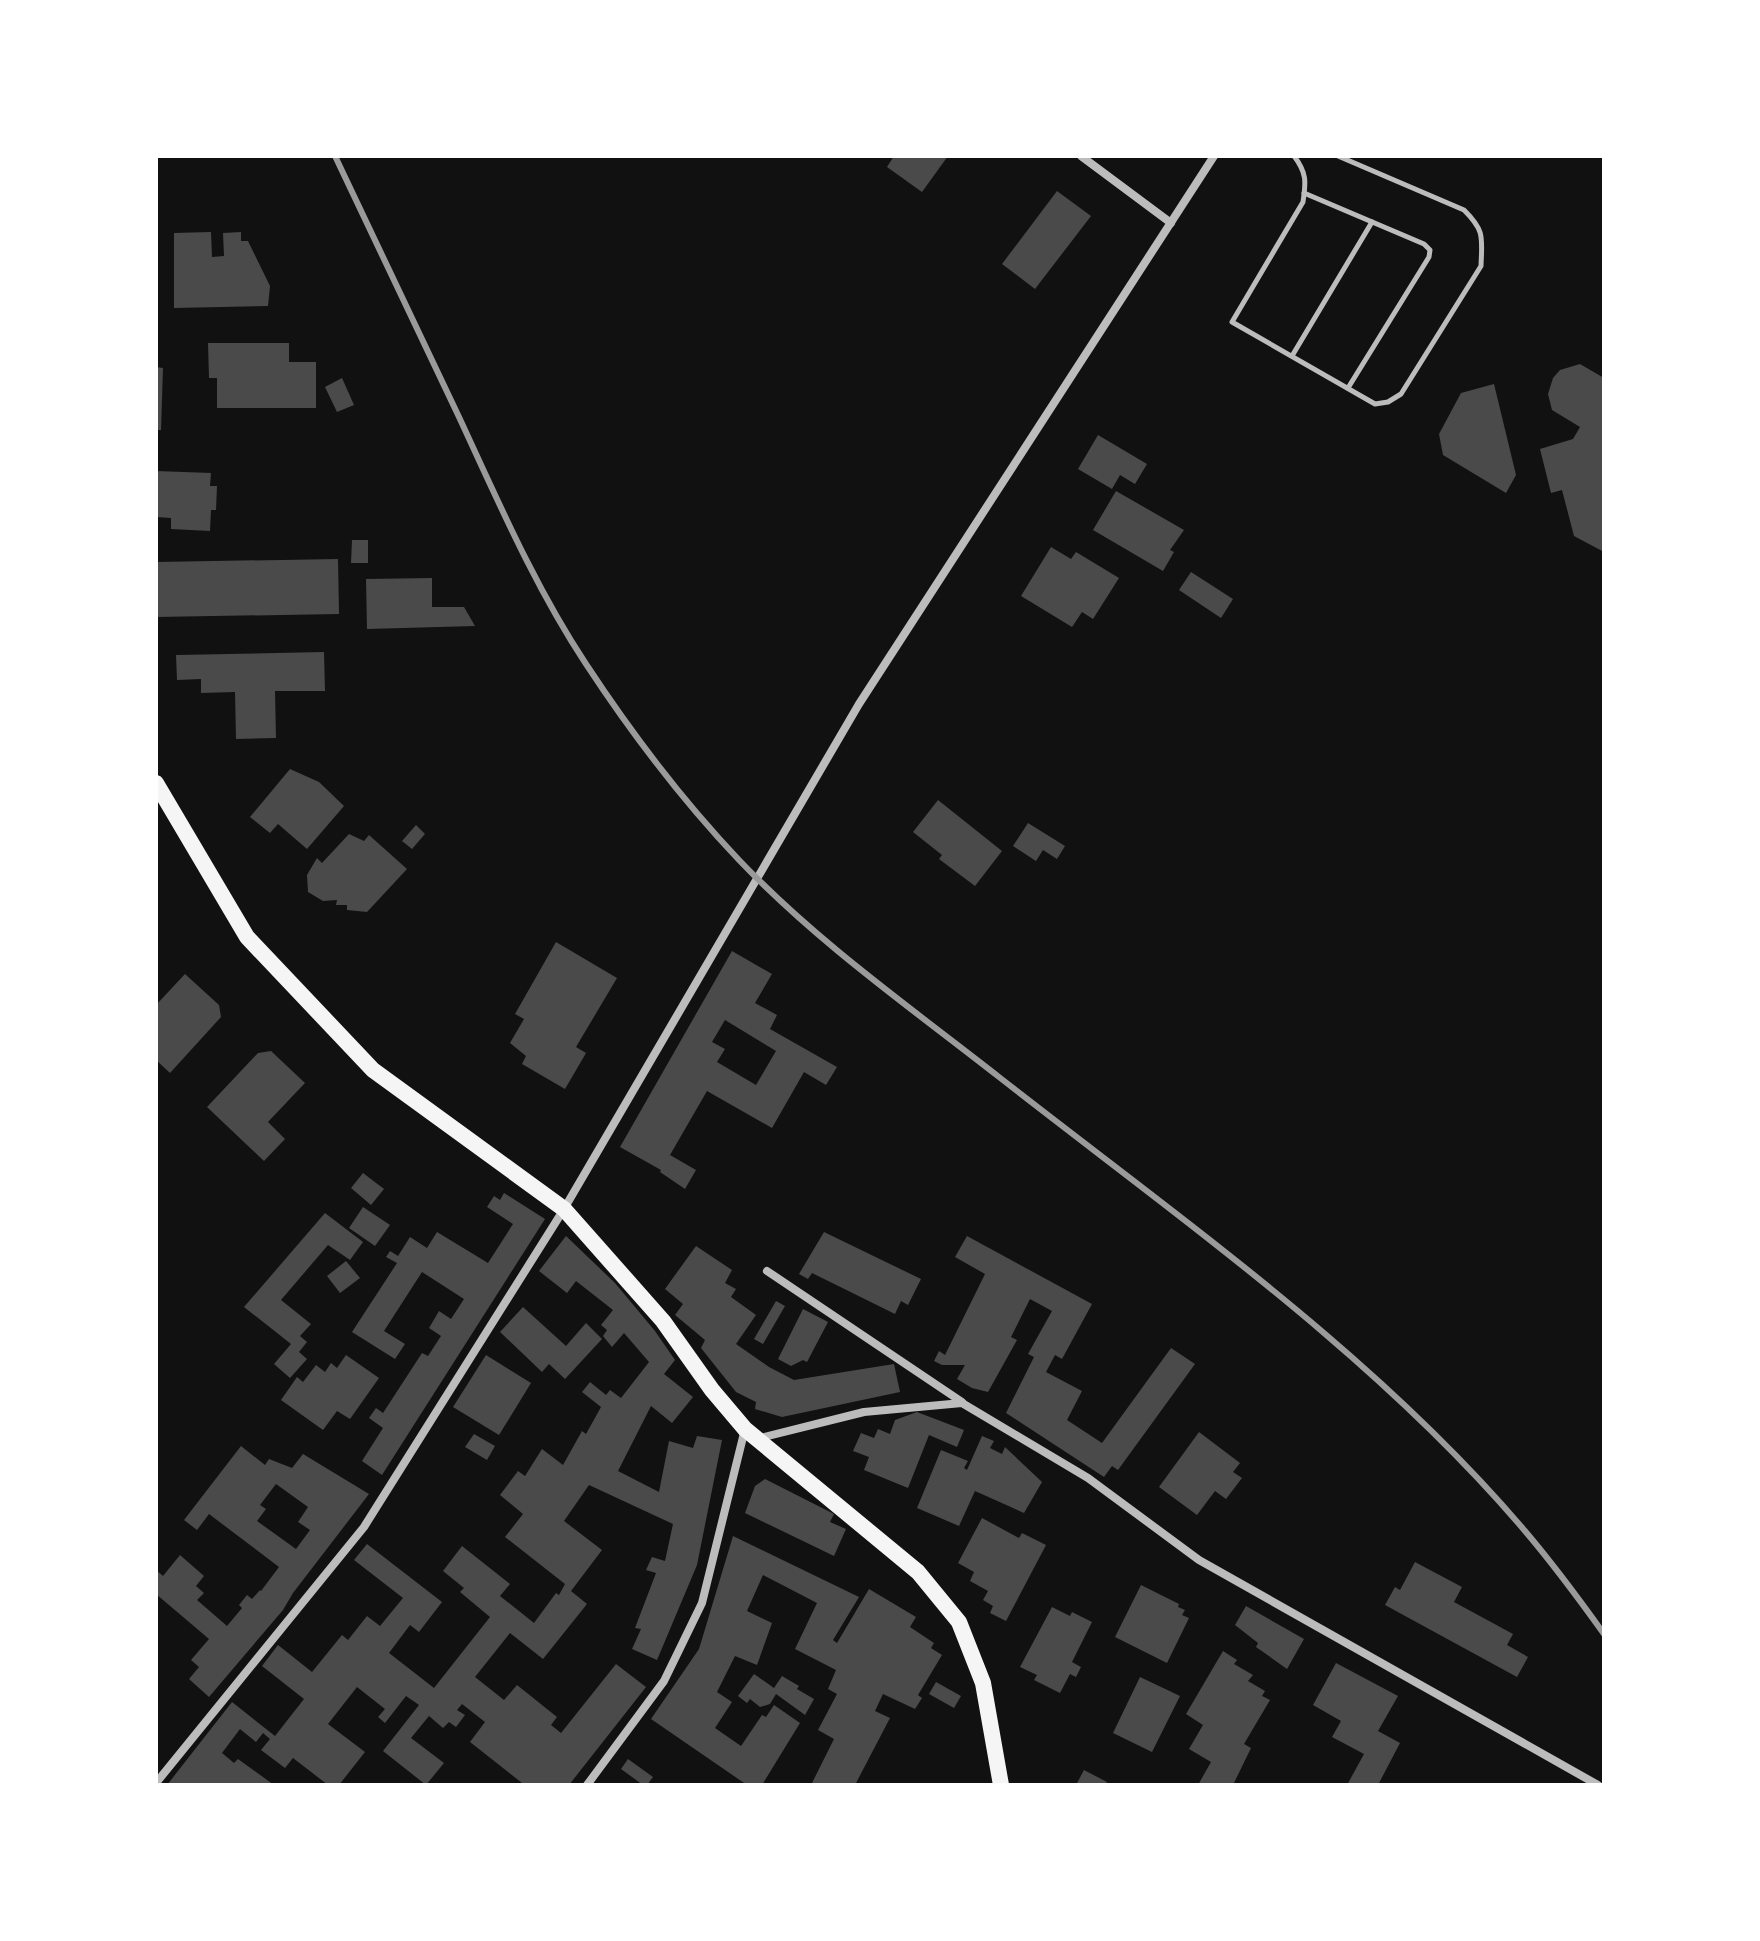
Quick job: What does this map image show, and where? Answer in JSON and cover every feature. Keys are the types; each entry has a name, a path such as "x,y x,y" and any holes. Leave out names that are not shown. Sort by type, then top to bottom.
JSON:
{"main road":[{"path":"156,783 247,937 373,1070 564,1209 663,1321 712,1390 750,1434 918,1572 959,1622 983,1683 1001,1785"}],"street":[{"path":"1081,156 1171,223"},
{"path":"156,1783 364,1527 564,1209 859,704 1214,156"},
{"path":"767,1271 962,1403 1088,1478 1199,1560 1598,1785"},
{"path":"587,1785 664,1681 702,1603 750,1434 864,1412 962,1403"}],"lane":[{"path":"1294,156 1304,168 1307,181 1304,193 1293,222 1232,322 1375,404 1388,402 1401,394 1481,266 1479,225 1464,210 1338,156"},
{"path":"1304,193 1424,244 1430,250 1429,257 1348,388"},
{"path":"1292,356 1372,222"}],"building":[{"path":"894,156 948,156 922,192 887,167"},
{"path":"1057,191 1091,216 1035,289 1002,264"},
{"path":"211,232 212,257 224,256 223,233 241,232 241,241 248,241 270,286 268,306 174,308 174,233"},
{"path":"208,343 289,343 289,362 316,362 316,408 217,408 217,378 209,378"},
{"path":"1580,364 1604,378 1604,552 1574,536 1562,490 1551,493 1540,449 1573,439 1580,427 1552,410 1548,394 1553,378 1560,370"},
{"path":"156,367 163,368 161,430 156,430"},
{"path":"342,378 354,405 337,412 325,387"},
{"path":"1494,384 1516,475 1506,493 1443,455 1439,434 1461,393"},
{"path":"1098,435 1147,464 1135,484 1120,475 1112,489 1078,469"},
{"path":"156,471 211,473 210,486 217,486 216,510 211,510 210,531 171,529 171,518 156,517"},
{"path":"1116,491 1184,530 1170,550 1174,552 1163,571 1093,530"},
{"path":"352,540 368,540 368,563 351,563"},
{"path":"1051,547 1071,559 1076,552 1119,578 1093,619 1082,612 1072,627 1021,596"},
{"path":"338,559 339,614 156,617 156,562"},
{"path":"1191,572 1233,599 1221,618 1179,590"},
{"path":"432,578 432,607 464,607 475,626 367,629 366,579"},
{"path":"324,652 325,691 275,691 276,738 236,739 235,692 201,693 201,679 177,680 176,655"},
{"path":"290,769 319,782 344,806 307,849 278,824 270,833 250,817"},
{"path":"938,800 1002,851 975,886 939,859 942,855 913,832"},
{"path":"1028,823 1065,846 1057,859 1043,850 1036,861 1013,846"},
{"path":"416,825 425,834 412,849 402,841"},
{"path":"349,834 364,841 369,835 407,869 367,912 347,910 347,905 336,905 337,900 323,901 308,892 307,875 317,858 322,863"},
{"path":"556,942 617,978 576,1047 586,1053 565,1089 522,1064 526,1056 510,1043 524,1019 515,1014"},
{"path":"732,951 772,974 755,1003 777,1015 770,1029 837,1067 826,1085 804,1072 772,1128 707,1091 670,1155 696,1170 685,1189 661,1170 620,1147","holes":["725,1020 776,1051 756,1085 717,1062 725,1049 712,1042"]},
{"path":"185,974 219,1005 221,1017 170,1073 156,1060 156,1005"},
{"path":"271,1051 305,1083 268,1122 285,1139 264,1161 207,1107 258,1053"},
{"path":"363,1173 384,1189 371,1205 351,1188"},
{"path":"504,1193 545,1219 382,1475 362,1461 383,1428 369,1418 376,1408 383,1413 422,1353 428,1356 441,1336 429,1328 439,1311 451,1319 464,1299 422,1272 384,1331 405,1344 395,1359 352,1332 397,1263 386,1257 390,1251 398,1256 410,1237 427,1248 437,1232 488,1263 513,1224 487,1207 494,1196 500,1200"},
{"path":"363,1207 390,1225 375,1246 349,1228"},
{"path":"325,1213 363,1242 350,1260 328,1245 281,1300 311,1324 300,1336 307,1342 299,1352 307,1359 290,1378 274,1364 291,1344 244,1307"},
{"path":"824,1232 921,1279 908,1305 901,1301 895,1314 812,1273 808,1279 799,1274"},
{"path":"566,1236 615,1283 655,1331 675,1360 664,1374 693,1397 672,1423 651,1406 618,1471 659,1492 669,1441 693,1448 697,1436 722,1440 697,1565 657,1660 632,1649 641,1629 635,1628 656,1573 646,1570 652,1557 665,1561 673,1524 589,1485 564,1521 602,1550 571,1591 587,1604 543,1659 510,1633 475,1677 504,1700 517,1685 557,1717 551,1725 561,1733 616,1664 646,1687 569,1785 521,1785 470,1742 485,1722 462,1704 457,1710 465,1715 456,1727 449,1722 443,1728 429,1716 411,1738 444,1763 426,1785 383,1751 419,1705 406,1696 385,1723 378,1717 385,1709 357,1687 328,1724 365,1752 339,1785 328,1785 293,1758 285,1768 261,1750 270,1739 263,1733 256,1742 240,1729 222,1753 234,1763 238,1759 274,1785 167,1785 232,1702 275,1736 304,1699 262,1666 278,1645 312,1672 342,1635 348,1640 367,1616 380,1626 403,1598 354,1560 367,1544 442,1602 419,1632 410,1625 389,1653 434,1688 490,1617 460,1592 464,1588 443,1571 462,1546 510,1584 500,1596 534,1623 556,1593 559,1595 565,1584 505,1537 523,1514 500,1495 518,1471 525,1476 542,1449 563,1465 582,1431 586,1434 601,1407 582,1392 590,1382 606,1395 610,1390 621,1398 649,1362 624,1333 612,1347 603,1336 607,1330 601,1325 613,1310 576,1281 567,1293 539,1271"},
{"path":"967,1236 1092,1304 1062,1359 1055,1355 1046,1372 1082,1391 1067,1420 1102,1443 1171,1348 1195,1364 1118,1470 1112,1466 1104,1477 1006,1413 1034,1357 1028,1354 1052,1311 1030,1299 1011,1337 1017,1340 988,1392 972,1388 957,1379 965,1365 942,1365 934,1361 939,1351 945,1355 985,1274 955,1257"},
{"path":"696,1246 732,1270 725,1283 736,1289 731,1297 756,1315 736,1344 794,1380 894,1364 900,1392 782,1417 755,1409 756,1402 736,1392 701,1348 705,1340 675,1315 683,1304 665,1289"},
{"path":"346,1261 360,1278 340,1293 327,1276"},
{"path":"776,1301 785,1306 763,1344 754,1339"},
{"path":"523,1307 566,1346 586,1323 602,1339 565,1379 549,1364 542,1372 500,1332"},
{"path":"803,1309 828,1322 807,1362 803,1360 791,1366 778,1359"},
{"path":"346,1355 379,1378 350,1419 337,1411 323,1430 281,1400 297,1377 303,1382 316,1365 325,1372 331,1363 337,1368"},
{"path":"486,1355 531,1383 499,1435 453,1407"},
{"path":"917,1412 964,1430 957,1447 929,1435 908,1488 864,1470 869,1457 853,1451 861,1433 874,1438 878,1429 890,1434 895,1420"},
{"path":"1199,1432 1240,1463 1233,1472 1242,1478 1226,1499 1215,1491 1197,1515 1159,1487"},
{"path":"474,1434 495,1446 487,1460 465,1447"},
{"path":"982,1436 994,1441 990,1448 1002,1454 1005,1447 1042,1482 1024,1513 975,1491 959,1526 917,1508 941,1450 968,1461 964,1468 967,1470"},
{"path":"241,1446 265,1465 269,1459 292,1468 303,1454 369,1494 283,1610 209,1697 189,1679 199,1667 191,1660 209,1639 156,1594 156,1570 163,1576 180,1555 204,1576 196,1586 204,1593 197,1600 227,1626 242,1608 239,1605 247,1595 252,1599 279,1567 209,1514 197,1530 184,1520","holes":["276,1484 308,1507 298,1522 310,1530 296,1549 257,1521 266,1509 260,1505"]},
{"path":"765,1479 834,1514 830,1522 846,1529 834,1556 745,1513 755,1486"},
{"path":"982,1518 1019,1538 1022,1533 1046,1545 1006,1621 990,1613 993,1606 983,1600 988,1591 970,1581 974,1572 958,1563"},
{"path":"733,1536 859,1597 833,1640 837,1643 869,1589 916,1617 910,1627 934,1643 931,1648 942,1655 918,1695 922,1698 915,1709 883,1694 875,1711 890,1718 855,1785 811,1785 834,1739 818,1730 837,1694 828,1689 836,1670 795,1649 817,1603 763,1575 747,1611 772,1623 757,1665 735,1656 717,1692 732,1702 715,1728 741,1746 762,1715 766,1717 774,1705 800,1723 762,1785 747,1785 651,1719 699,1649"},
{"path":"1415,1562 1462,1587 1454,1602 1513,1634 1507,1645 1528,1657 1517,1677 1385,1605 1395,1587 1400,1590"},
{"path":"1141,1585 1179,1604 1178,1607 1185,1610 1182,1615 1189,1618 1167,1663 1115,1637"},
{"path":"1246,1606 1304,1639 1287,1669 1256,1647 1258,1643 1235,1625"},
{"path":"1052,1607 1092,1622 1072,1662 1081,1667 1076,1677 1070,1674 1060,1693 1034,1680 1037,1675 1020,1667"},
{"path":"1223,1651 1237,1660 1234,1664 1253,1675 1248,1681 1265,1691 1262,1696 1270,1700 1244,1744 1251,1748 1233,1785 1198,1785 1211,1762 1189,1749 1203,1725 1186,1714"},
{"path":"1336,1663 1398,1696 1378,1731 1400,1743 1378,1785 1347,1785 1364,1754 1332,1737 1341,1721 1313,1705"},
{"path":"754,1674 774,1688 782,1676 799,1686 797,1689 814,1699 805,1715 776,1694 770,1704 760,1707 750,1699 747,1703 738,1696"},
{"path":"1140,1677 1180,1696 1152,1752 1113,1733"},
{"path":"936,1682 961,1696 954,1708 929,1694"},
{"path":"628,1759 653,1777 647,1785 621,1769"},
{"path":"1084,1770 1107,1782 1105,1785 1076,1785"}],"railway":[{"path":"335,156 550,605 621,716 698,814 769,890 832,947 1206,1236 1406,1406 1525,1531 1604,1634"}]}
